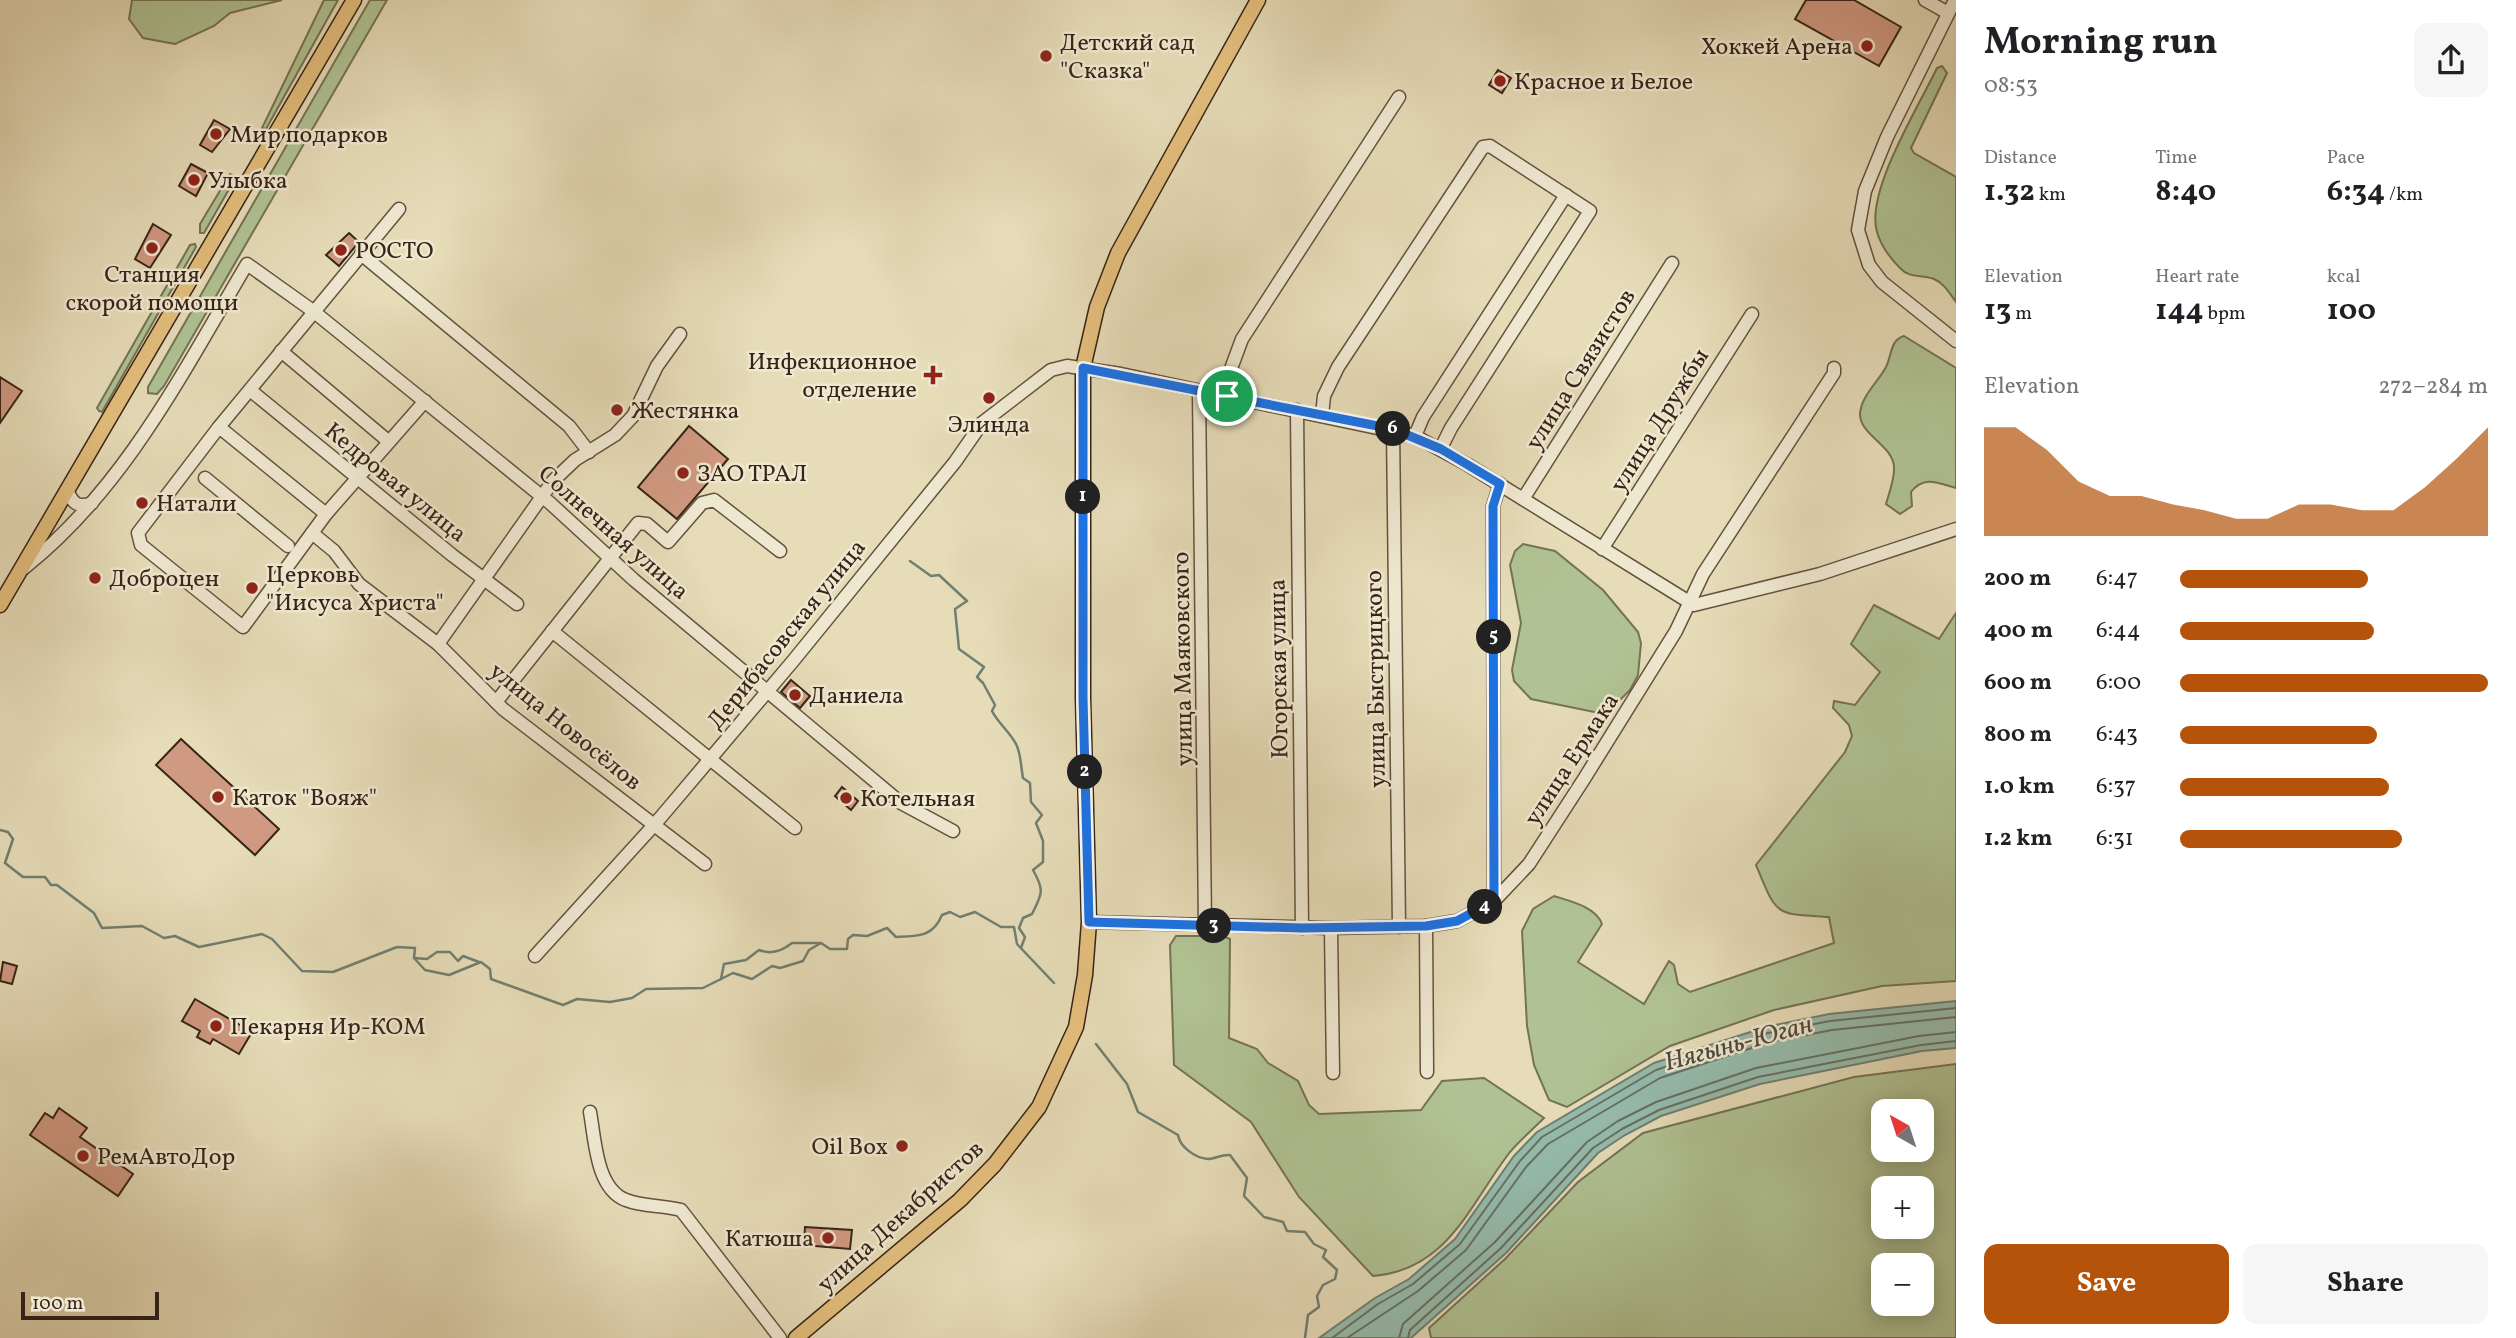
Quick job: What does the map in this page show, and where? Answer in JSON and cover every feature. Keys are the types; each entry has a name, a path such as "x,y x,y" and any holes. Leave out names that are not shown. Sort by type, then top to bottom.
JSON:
{"main road":[{"path":"0,605 354,0"},
{"name":"улица Декабристов","path":"796,1338 960,1200 1028,1124 1050,1089 1076,1027 1086,975 1089,922 1083,698 1083,368 1097,307 1118,253 1258,0"}],"street":[{"path":"1925,0 1948,13"},
{"path":"1955,0 1887,137 1865,191 1858,230 1869,265 1882,282 1956,341"},
{"path":"1227,396 1232,366 1242,339 1399,97"},
{"path":"1322,415 1324,396 1338,367 1483,146 1490,146 1590,211 1451,428 1441,449"},
{"path":"1415,436 1423,417 1566,195"},
{"path":"399,209 219,427 138,533 141,545 243,627 326,514 425,401"},
{"path":"361,254 569,425 589,452"},
{"name":"улица Связистов","path":"1523,499 1672,263"},
{"name":"Солнечная улица","path":"92,503 138,444 247,264 313,311 541,496 634,580 912,811 953,831"},
{"name":"улица Дружбы","path":"1602,549 1752,314"},
{"path":"438,644 541,496 565,469 615,435 633,416 657,366 680,334"},
{"path":"281,351 388,441"},
{"name":"Дерибасовская улица","path":"536,956 655,824 768,690 955,461 982,423 1051,370 1059,367 1083,368 1393,429 1415,436 1500,484 1688,603"},
{"name":"улица Ермака","path":"1089,922 1302,928 1426,926 1457,921 1494,901 1529,864 1570,801 1676,631 1703,574 1834,368"},
{"name":"Кедровая улица","path":"250,390 517,604"},
{"name":"улица Маяковского","path":"1199,391 1205,926"},
{"name":"Югорская улица","path":"1297,410 1302,928"},
{"path":"219,427 326,514"},
{"name":"улица Быстрицкого","path":"1393,429 1399,927"},
{"path":"205,478 288,546"},
{"path":"1494,901 1493,518 1494,500 1500,484"},
{"path":"68,492 76,504 83,506 92,503"},
{"path":"496,702 638,523 647,524 668,542 702,503 711,499 780,551"},
{"path":"22,569 51,546 92,503"},
{"path":"1688,603 1702,605 1820,574 1956,529"},
{"name":"улица Новосёлов","path":"312,533 334,551 359,584 438,644 496,702 705,864"},
{"path":"552,631 795,828"},
{"path":"1426,926 1427,1072"},
{"path":"1331,928 1333,1073"},
{"path":"590,1112 604,1177 612,1191 626,1201 681,1210 780,1338"}],"shaded area":[{"path":"132,0 282,0 230,13 214,26 175,44 143,38 129,19"},
{"path":"324,0 338,0 266,129 262,128"},
{"path":"370,0 387,0 164,386 157,394 148,393 148,387"},
{"path":"1942,66 1947,73 1911,148 1914,153 1956,177 1956,302 1938,281 1908,274 1896,264 1879,237 1875,215 1886,173 1896,149 1937,68"},
{"path":"230,174 236,177 204,233 200,233 200,224"},
{"path":"195,244 196,247 102,412 99,411 97,408 190,245"},
{"path":"1904,336 1956,368 1956,488 1932,482 1921,484 1911,492 1912,506 1900,514 1886,504 1894,476 1892,459 1865,428 1860,413 1867,394 1886,367 1894,344"},
{"path":"1523,544 1555,551 1603,590 1638,632 1641,643 1638,675 1630,690 1615,705 1599,713 1531,699 1514,681 1512,670 1521,623 1510,565 1515,551"},
{"path":"1874,605 1939,639 1956,613 1956,981 1882,986 1774,1010 1670,1046 1567,1107 1549,1100 1534,1065 1527,1026 1522,931 1533,909 1554,896 1588,909 1602,924 1578,962 1644,1004 1669,961 1674,965 1678,984 1690,992 1834,943 1829,917 1797,915 1780,909 1769,894 1756,865 1845,752 1852,736 1849,725 1833,708 1834,701 1855,705 1880,672 1851,644"},
{"path":"1176,936 1223,936 1230,939 1229,1038 1257,1049 1268,1063 1298,1081 1309,1105 1319,1114 1421,1110 1442,1081 1484,1078 1544,1118 1510,1152 1469,1213 1439,1248 1399,1271 1373,1276 1299,1197 1251,1122 1174,1065 1170,945"},
{"path":"1956,1064 1956,1338 1431,1338 1429,1328 1505,1259 1578,1182 1643,1133 1854,1077"}],"water":[{"name":"Нягынь-Юган","path":"1956,1001 1956,1048 1922,1051 1760,1084 1661,1116 1625,1135 1598,1153 1506,1253 1411,1338 1319,1338 1375,1298 1409,1279 1455,1239 1514,1156 1537,1132 1654,1063 1766,1027 1829,1014"}],"building":[{"name":"Хоккей Арена","path":"1806,0 1854,0 1901,27 1879,66 1795,19"},
{"name":"Красное и Белое","path":"1498,70 1511,78 1502,93 1489,85"},
{"name":"Мир подарков","path":"214,120 230,129 212,152 200,145"},
{"name":"Улыбка","path":"191,164 208,173 196,196 179,186"},
{"name":"Станция скорой помощи","path":"153,224 171,235 150,268 135,259"},
{"name":"РОСТО","path":"349,233 359,242 339,266 326,255"},
{"path":"0,377 22,391 0,423"},
{"name":"ЗАО ТРАЛ","path":"689,426 728,459 677,519 638,487"},
{"name":"Даниела","path":"791,680 810,696 800,708 781,692"},
{"name":"Каток \"Вояж\"","path":"181,739 279,829 255,855 156,765"},
{"name":"Котельная","path":"842,787 858,801 851,810 835,796"},
{"path":"3,962 17,966 12,984 0,981"},
{"name":"Пекарня Ир-КОМ","path":"195,999 252,1032 239,1054 213,1039 210,1044 197,1037 200,1031 182,1021"},
{"name":"РемАвтоДор","path":"59,1108 87,1128 80,1137 133,1174 118,1196 30,1135 45,1113 53,1118"},
{"name":"Катюша","path":"805,1227 852,1230 850,1249 804,1245"}],"waterway":[{"path":"910,561 931,576 939,575 967,601 955,609 959,649 984,667 977,677 995,705 992,711 994,715 1016,744 1023,778 1030,783 1031,802 1042,815 1036,823 1043,841 1043,862 1033,870 1041,892 1032,914 1023,918 1019,928 1025,937 1021,948"},
{"path":"0,830 8,832 13,839 5,863 23,877 45,877 51,885 57,885 94,913 102,928 142,926 164,938 175,936 199,947 262,934 272,939 302,971 333,972 397,947 415,948 414,958 425,970 449,975 481,962 490,969 491,979 563,1005 577,999 610,1002 632,998 646,989 703,988 733,973 752,979 772,966 780,968 803,961 809,950 821,943 830,949 847,949 848,939 853,935 867,936 887,928 896,937 924,934 934,928 942,915 950,912 960,917 975,912 1001,927 1014,927 1017,944 1054,983"},
{"path":"721,979 724,964 746,960 759,950 772,952 792,943 821,943"},
{"path":"414,958 427,959 437,952 450,952 458,961 463,956 479,962"},
{"path":"1096,1044 1127,1084 1138,1112 1178,1135 1185,1148 1198,1157 1208,1159 1230,1155 1247,1178 1244,1196 1264,1217 1283,1222 1287,1231 1305,1232 1314,1244 1326,1250 1323,1257 1337,1270 1335,1279 1323,1285 1317,1296 1319,1307 1308,1315 1305,1338"}],"place":[{"name":"Хоккей Арена","path":"1867,46"},
{"name":"Детский сад \"Сказка\"","path":"1046,56"},
{"name":"Красное и Белое","path":"1500,81"},
{"name":"Мир подарков","path":"216,134"},
{"name":"Улыбка","path":"194,180"},
{"name":"Станция скорой помощи","path":"152,248"},
{"name":"РОСТО","path":"341,250"},
{"name":"Инфекционное отделение","path":"933,375"},
{"name":"Элинда","path":"989,398"},
{"name":"Жестянка","path":"617,410"},
{"name":"ЗАО ТРАЛ","path":"683,473"},
{"name":"Натали","path":"142,503"},
{"name":"Доброцен","path":"95,578"},
{"name":"Церковь \"Иисуса Христа\"","path":"252,588"},
{"name":"Даниела","path":"795,695"},
{"name":"Каток \"Вояж\"","path":"218,797"},
{"name":"Котельная","path":"846,798"},
{"name":"Пекарня Ир-КОМ","path":"216,1026"},
{"name":"Oil Box","path":"902,1146"},
{"name":"РемАвтоДор","path":"83,1156"},
{"name":"Катюша","path":"828,1238"}],"route":[{"path":"1083,368 1227,396 1415,436 1500,484 1493,506 1494,901 1467,917 1426,926 1331,928 1089,922 1083,698 1083,368"}]}
